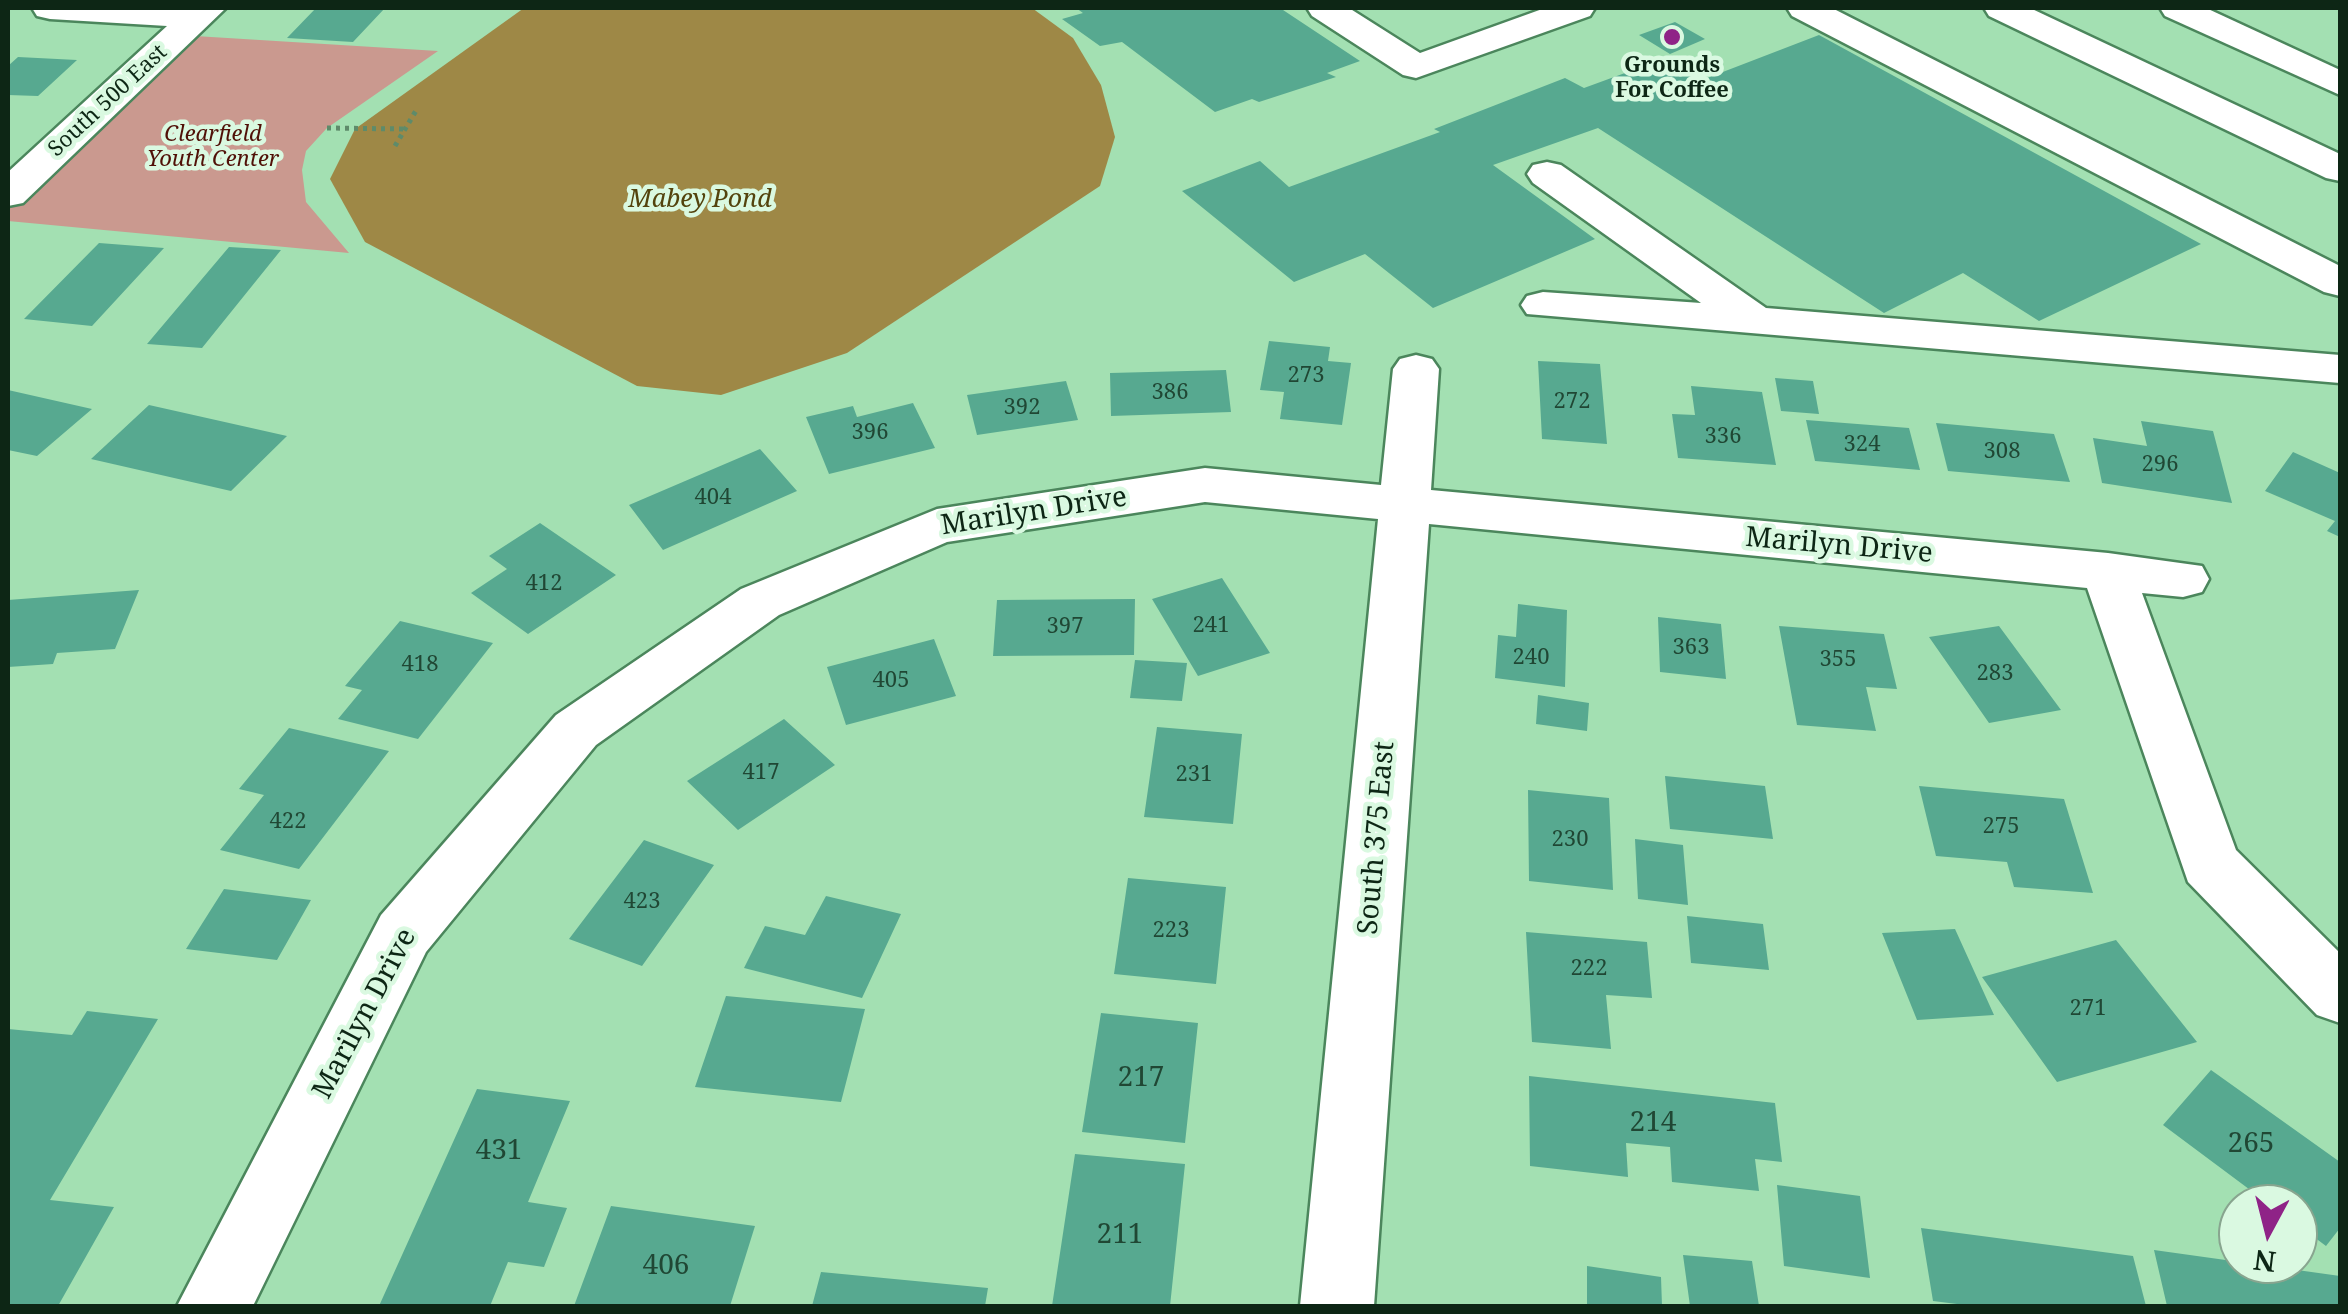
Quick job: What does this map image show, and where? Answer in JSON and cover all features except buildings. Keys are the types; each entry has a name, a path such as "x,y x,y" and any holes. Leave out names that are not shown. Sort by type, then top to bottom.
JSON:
{"street":[{"path":"50,8 203,12"},
{"path":"1325,8 1416,67 1578,8"},
{"path":"1805,8 2340,283"},
{"path":"2002,8 2340,169"},
{"path":"2178,8 2340,84"},
{"name":"South 500 East","path":"8,194 203,12"},
{"path":"1547,174 1753,320"},
{"path":"1544,304 2340,369"},
{"name":"South 375 East","path":"1338,1306 1416,368"},
{"name":"Marilyn Drive","path":"214,1306 403,934 576,730 760,602 936,526 1205,485 2184,579"},
{"path":"2108,571 2210,864 2340,995"}],"path":[{"path":"395,146 417,109"},
{"path":"327,128 405,129"}],"green space":[{"name":"Clearfield Youth Center","path":"195,36 438,51 327,128 306,151 302,170 306,202 349,253 8,221 8,210"}],"water":[{"name":"Mabey Pond","path":"524,8 1032,8 1073,38 1101,85 1115,137 1100,186 847,353 721,395 637,386 365,242 330,179 355,129"}],"place":[{"name":"Grounds For Coffee","path":"1672,37"}]}
